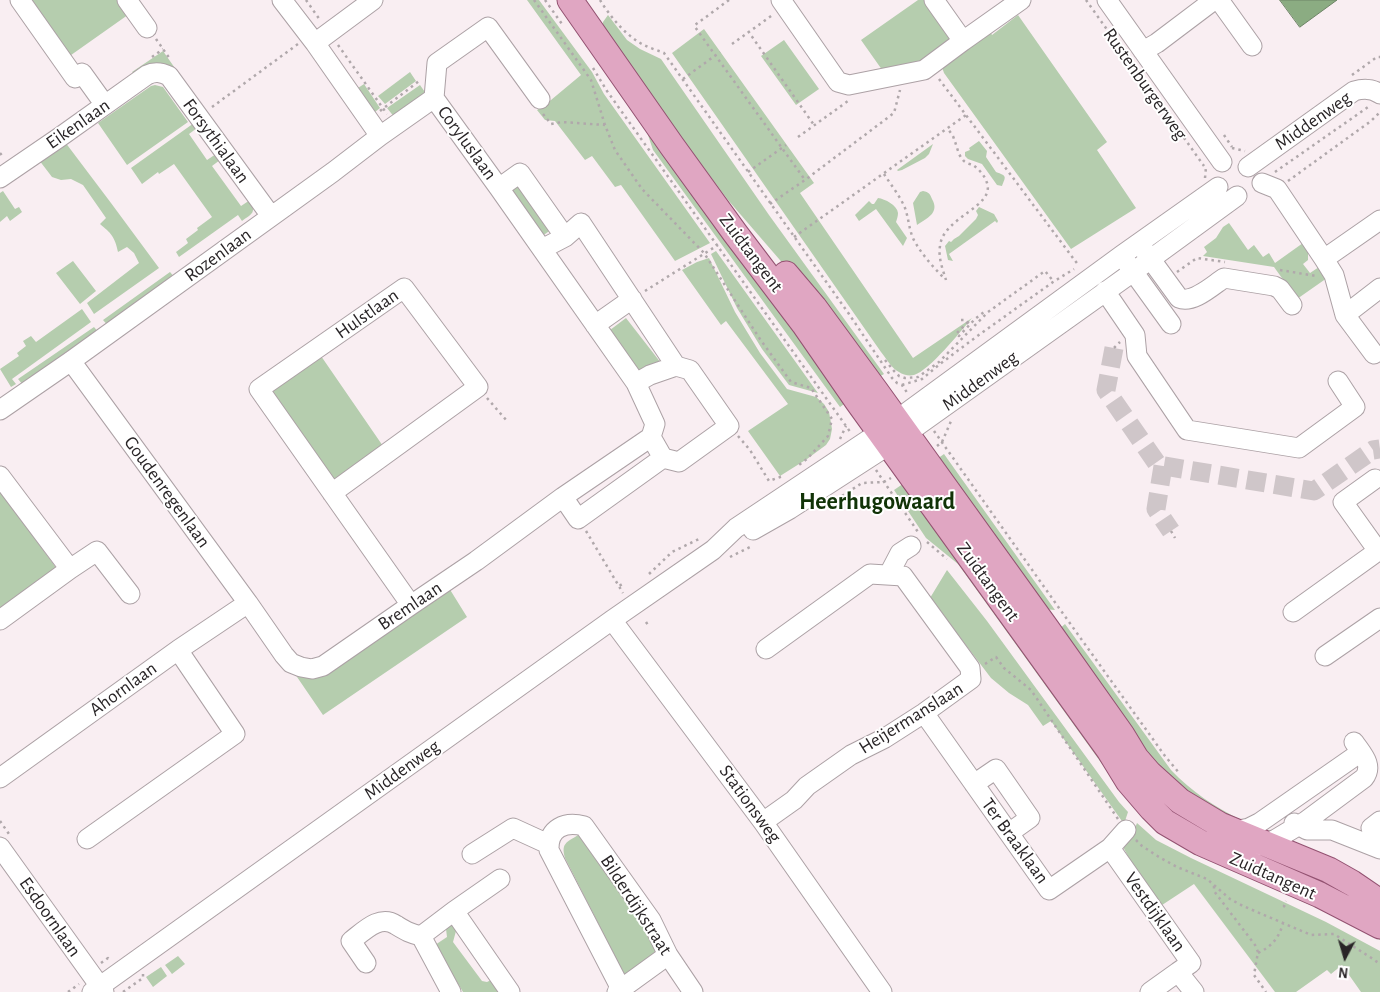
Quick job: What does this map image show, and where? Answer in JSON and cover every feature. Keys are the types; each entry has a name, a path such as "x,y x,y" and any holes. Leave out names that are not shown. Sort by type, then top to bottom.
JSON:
{"main road":[{"name":"Zuidtangent","path":"570,0 735,233 804,324 1047,628 1136,758 1180,801 1220,826 1233,831 1288,831 1299,857 1329,870 1380,902"},
{"name":"Zuidtangent","path":"893,433 1128,781 1152,809 1165,822 1201,844 1320,895 1380,926"}],"street":[{"path":"20,0 75,78 82,73 105,105"},
{"path":"127,0 147,28"},
{"path":"282,0 318,37 388,130"},
{"path":"318,37 373,0"},
{"path":"934,0 963,41"},
{"path":"783,3 838,82 849,85 924,70 1020,0"},
{"name":"Rustenburgerweg","path":"1107,0 1220,159"},
{"path":"1143,51 1157,43 1214,0"},
{"path":"1219,0 1252,46"},
{"path":"434,98 437,62 488,27 540,100"},
{"name":"Eikenlaan","path":"1,175 147,75 152,72 158,72"},
{"name":"Forsythialaan","path":"158,72 168,76 271,216"},
{"name":"Middenweg","path":"893,433 1104,292 1243,193 1251,184 1252,178 1245,158 1354,92 1364,88 1370,89 1378,98"},
{"name":"Rozenlaan","path":"0,410 71,361 434,98"},
{"name":"Coryluslaan","path":"434,98 636,383"},
{"path":"1238,196 1226,195 1211,185 1220,159 1238,160 1244,163 1245,158"},
{"name":"Coryluslaan","path":"499,188 520,173 565,237"},
{"name":"Middenweg","path":"93,989 713,550 790,509 893,433 1064,297 1139,243 1211,185"},
{"path":"1270,186 1324,258 1334,275 1345,314 1374,354"},
{"path":"1324,258 1380,220"},
{"path":"542,249 565,237 581,224 676,366"},
{"path":"1139,243 1175,294 1183,300 1194,298 1224,278 1274,286 1280,289 1292,305"},
{"path":"1122,255 1171,324"},
{"name":"Hulstlaan","path":"410,605 258,389 404,288 478,387"},
{"path":"1345,314 1380,288"},
{"path":"1104,292 1135,335 1137,356 1188,430 1299,448 1355,407 1338,381"},
{"path":"595,325 632,299"},
{"name":"Goudenregenlaan","path":"71,361 262,624"},
{"path":"676,366 690,370 729,426 679,462 663,458 651,437 655,424 636,383 650,375 676,366"},
{"path":"332,493 478,387"},
{"name":"Bremlaan","path":"262,624 292,663 312,669 323,666 651,437"},
{"path":"563,498 578,520 663,458"},
{"path":"0,476 70,570"},
{"path":"1293,612 1378,551 1343,502 1375,479"},
{"path":"766,649 870,574 889,574 900,553 911,546"},
{"path":"0,620 97,551 130,594"},
{"name":"Heijermanslaan","path":"763,822 794,800 807,786 851,755 885,738 971,679 970,668 903,576 889,574"},
{"name":"Ahornlaan","path":"0,778 178,650 248,603"},
{"path":"1325,656 1380,618"},
{"name":"Stationsweg","path":"612,620 763,822 882,992"},
{"path":"87,839 235,734 178,650"},
{"name":"Ter Braaklaan","path":"924,713 1049,890 1110,848 1126,830"},
{"path":"1233,831 1249,828 1275,813 1303,793 1312,796 1349,761 1312,807 1265,851 1274,876"},
{"path":"974,784 996,769 1030,818 1009,833"},
{"path":"992,809 1013,794"},
{"path":"1275,813 1269,822 1266,834 1288,831 1332,830 1380,850"},
{"path":"1275,813 1288,831"},
{"path":"1380,821 1371,828 1380,844"},
{"name":"Bilderdijkstraat","path":"548,844 553,833 560,827 568,824 584,826 651,920 668,955 693,992"},
{"path":"472,854 513,828 548,844 548,850 619,991 668,955"},
{"path":"1201,844 1231,849 1250,849 1288,831"},
{"name":"Esdoornlaan","path":"0,846 93,989"},
{"name":"Vestdijklaan","path":"1110,848 1191,963 1150,992"},
{"path":"366,963 351,941 374,924 384,921 389,922 409,934 421,936 454,910 500,879"},
{"path":"454,910 510,992"},
{"path":"421,936 451,992"},
{"name":"Vestdijklaan","path":"1178,972 1194,992"}],"path":[{"path":"306,0 318,37 388,130"},
{"path":"534,0 591,80 615,150 642,189 704,253 760,339 791,382 811,388 832,420 828,436 807,459 792,471"},
{"path":"545,0 566,29"},
{"path":"600,0 629,35 642,44 664,53 849,314 892,378 902,385 910,396"},
{"path":"729,0 695,25 695,27 804,180"},
{"name":"Rustenburgerweg","path":"1086,0 1220,159"},
{"path":"732,44 783,3"},
{"path":"748,32 814,125"},
{"path":"198,116 318,37"},
{"path":"683,79 720,52"},
{"path":"591,65 607,91 854,436"},
{"path":"930,66 1079,266"},
{"path":"770,204 894,113 904,74"},
{"path":"798,137 863,90 862,82"},
{"name":"Middenweg","path":"1270,186 1378,98"},
{"path":"540,100 537,106 550,124 562,122 605,125"},
{"path":"1270,186 1371,121 1380,112"},
{"path":"794,237 966,116"},
{"path":"884,174 905,209 915,242 934,268 946,280 940,256 942,238 950,226 987,196 989,189 985,177 978,169 961,158 954,137 948,129"},
{"path":"748,172 786,146"},
{"path":"1211,185 1220,159 1245,158"},
{"path":"632,299 718,245"},
{"path":"971,324 960,336 956,334 1045,271 1064,297"},
{"path":"961,320 971,324"},
{"path":"885,360 897,374 905,378 918,377 939,362 971,324"},
{"path":"892,378 897,374"},
{"path":"478,387 507,421"},
{"path":"729,426 750,450 768,481 784,476"},
{"path":"931,426 1156,744 1179,774 1186,779"},
{"path":"874,467 884,482"},
{"path":"578,520 624,595"},
{"path":"1171,531 1175,538"},
{"path":"620,584 623,589"},
{"path":"1214,886 1214,890 1255,945 1258,953 1254,975 1266,992"},
{"path":"1285,907 1287,899"},
{"path":"1258,953 1268,948 1279,936 1283,924"},
{"path":"123,992 143,978 143,972"},
{"path":"68,992 93,989"}],"shaded area":[{"path":"22,0 123,0 132,12 64,60"},
{"path":"527,0 539,0 592,72 604,94 710,243 675,261 621,185 615,187 592,156 585,160 555,121 545,120 537,110 581,75"},
{"path":"918,0 926,0 955,40 922,64 897,65 896,72 885,74 861,40"},
{"path":"1280,0 1337,0 1300,27"},
{"path":"608,15 627,40 640,49 661,59 769,215 884,374 879,377 728,200 602,30 603,22"},
{"path":"1018,15 1107,142 1097,150 1136,208 1071,249 944,73 942,67 991,33 992,35"},
{"path":"704,29 814,183 800,193 913,358 972,318 944,350 920,372 914,375 904,375 896,371 889,363 672,53"},
{"path":"784,40 819,89 796,105 761,56"},
{"path":"163,51 186,84 136,77 132,72"},
{"path":"410,72 416,81 385,104 378,96"},
{"path":"364,84 380,108 375,112 358,88"},
{"path":"155,85 163,87 188,122 127,165 98,123"},
{"path":"420,85 427,95 395,118 387,108"},
{"path":"642,117 847,402 840,407 653,150"},
{"path":"194,123 197,128 189,134 207,160 216,154 220,160 212,166 241,206 250,200 253,210 242,221 238,215 179,257 176,252 188,243 186,239 212,217 174,164 159,174 158,172 142,184 131,168"},
{"path":"979,141 987,151 986,157 996,172 1005,177 1002,186 997,185 982,164 965,156 965,152 970,150 969,148"},
{"path":"65,142 159,268 94,314 87,303 139,263 134,253 127,247 118,252 112,236 100,224 106,218 83,185 71,179 61,180 52,177 39,160"},
{"path":"933,144 925,158 902,170 897,170"},
{"path":"518,183 552,229 541,237 507,192"},
{"path":"3,191 15,209 19,207 22,212 10,221 7,216 0,222 0,193"},
{"path":"923,191 930,195 934,208 931,215 917,225 913,203 920,192"},
{"path":"878,198 890,203 897,210 896,222 907,238 903,246 876,209 859,221 855,215 869,201 874,204"},
{"path":"979,207 994,214 998,221 997,223 995,221 949,254 953,261 948,260 945,246 949,241 951,242 959,236 976,219 978,215 976,211"},
{"path":"1229,223 1248,250 1254,245 1263,257 1269,253 1275,263 1303,243 1308,251 1308,260 1303,264 1310,273 1319,267 1327,278 1297,299 1274,267 1203,256 1207,252 1204,247 1216,238 1223,227"},
{"path":"716,251 818,393 789,385 762,349 737,308 711,254"},
{"path":"709,258 735,312 760,353 787,389 816,397 829,412 832,429 830,439 826,445 780,476 748,431 788,404 726,321 721,325 682,270"},
{"path":"73,261 96,291 80,304 56,273"},
{"path":"170,272 176,279 110,328 103,320"},
{"path":"82,309 91,322 12,379 16,384 11,387 0,369 19,356 17,353 26,346 23,341 31,336 36,342"},
{"path":"626,318 661,363 639,371 610,330"},
{"path":"94,327 100,334 23,385 18,379"},
{"path":"321,356 385,449 333,484 270,391"},
{"path":"944,454 1055,610 1044,609 937,459"},
{"path":"910,479 1133,795 1380,933 1380,940 1326,912 1198,855 1133,807 958,564 926,538 894,490"},
{"path":"0,491 60,573 0,615"},
{"path":"947,570 1128,812 1124,824 1051,721 1043,726 1028,705 1009,693 991,678 930,598"},
{"path":"449,588 467,617 323,715 295,674 314,677 332,672"},
{"path":"1065,624 1171,770 1204,798 1241,820 1237,822 1174,790 1058,630"},
{"path":"1137,823 1156,840 1326,922 1380,951 1380,992 1361,992 1342,965 1331,974 1327,970 1296,992 1275,992 1194,884 1156,909 1143,889 1122,845 1132,835"},
{"path":"578,835 584,838 640,917 658,955 626,978 565,858 564,846"},
{"path":"449,926 453,926 456,931 453,942 482,981 487,982 491,980 500,992 463,992 435,945 447,937 446,929"},
{"path":"178,956 185,964 172,974 165,965"},
{"path":"161,967 167,976 153,987 146,977"}],"tunnel":[{"path":"1114,348 1106,390 1158,465 1314,491 1373,450 1380,449"},
{"path":"1163,466 1156,509 1171,531"}],"district":[{"name":"Heerhugowaard","path":"877,502"}]}
